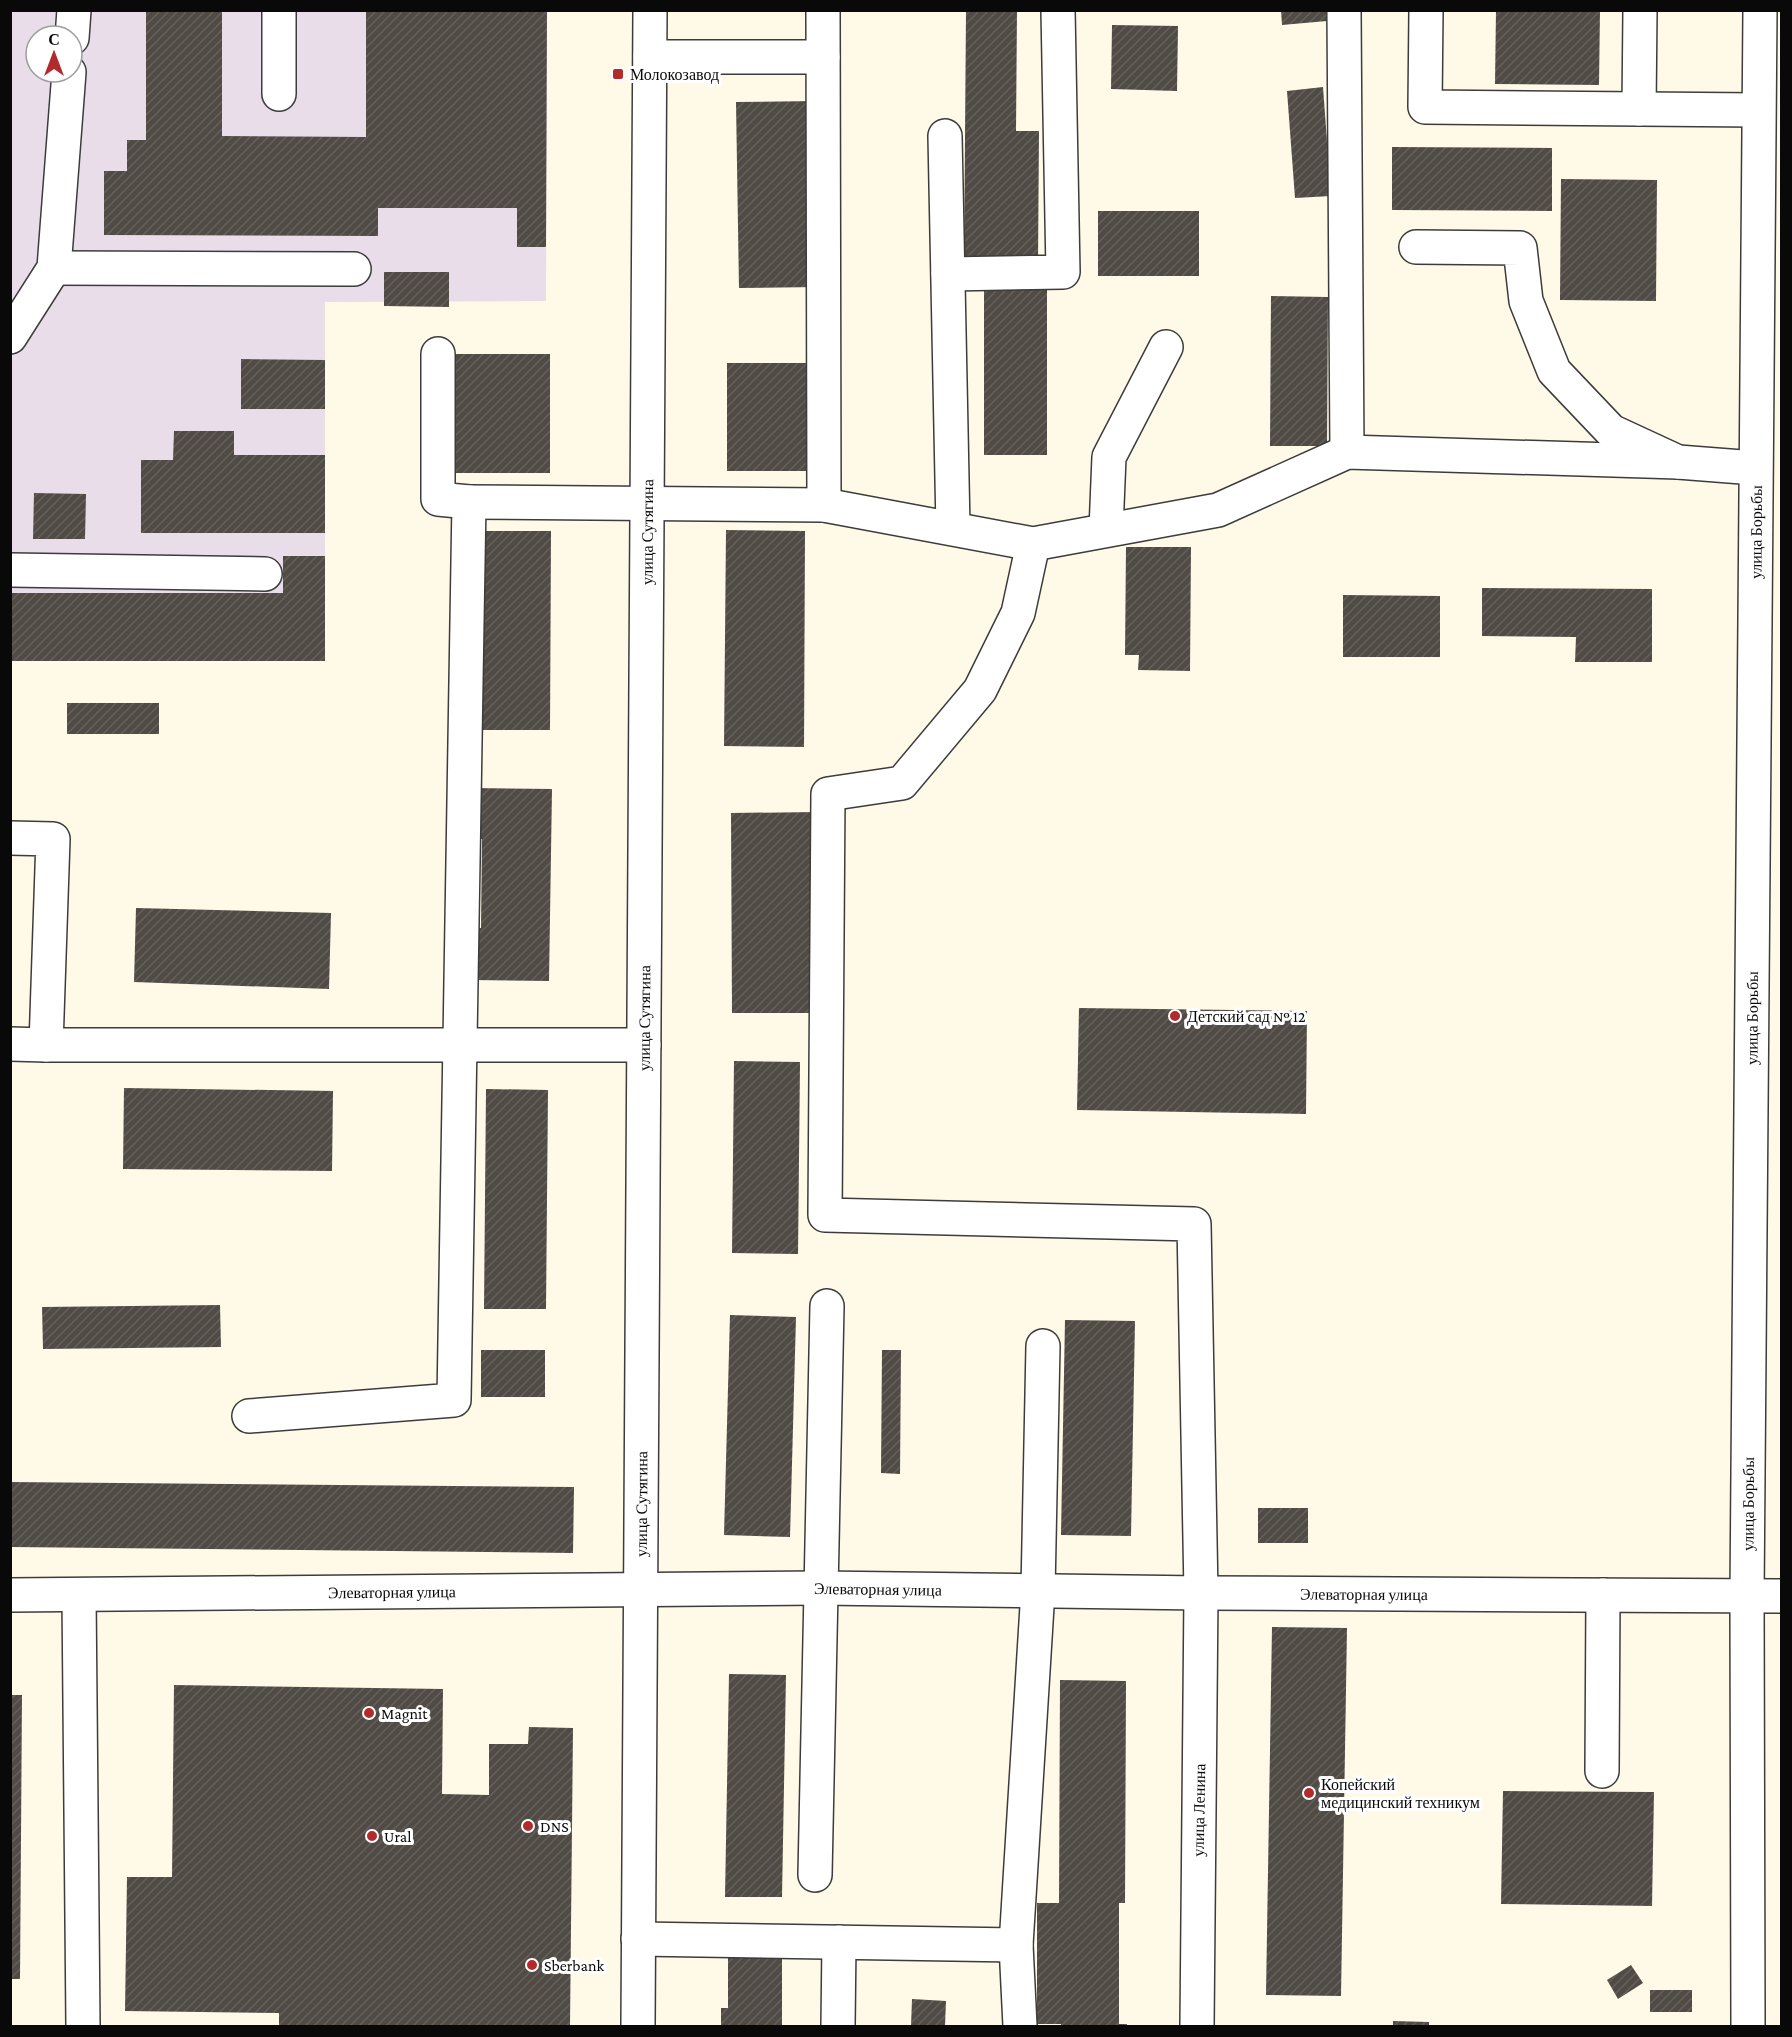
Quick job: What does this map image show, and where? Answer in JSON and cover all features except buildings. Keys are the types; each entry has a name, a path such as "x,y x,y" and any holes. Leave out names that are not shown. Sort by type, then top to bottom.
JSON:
{"street":[{"path":"279,10 279,94"},
{"name":"улица Сутягина","path":"638,2026 650,10"},
{"path":"823,10 824,505"},
{"path":"948,274 1063,272 1058,10"},
{"path":"1344,10 1347,452"},
{"path":"1426,10 1425,107 1758,110"},
{"path":"1639,109 1640,10"},
{"name":"улица Борьбы","path":"1748,2026 1748,1596 1769,506 1755,468 1760,10"},
{"path":"650,57 823,57"},
{"path":"10,337 54,268 68,84"},
{"path":"945,136 953,528"},
{"path":"1416,247 1520,248 1526,301 1554,371 1611,431 1677,462"},
{"path":"54,268 354,269"},
{"path":"1106,530 1109,457 1166,347"},
{"path":"438,354 438,499 470,502 824,505 1032,544 1218,510 1347,452 1677,462 1755,468"},
{"path":"249,1416 454,1400 470,502"},
{"name":"улица Ленина","path":"1032,544 1018,613 980,690 902,783 828,794 825,1215 1194,1224 1201,1593 1197,2026"},
{"path":"10,570 265,574"},
{"path":"10,838 53,839 46,1045"},
{"path":"10,1044 644,1045"},
{"path":"815,1875 826,1306"},
{"path":"1020,2026 1016,1945 1038,1590 1043,1346"},
{"name":"Элеваторная улица","path":"10,1595 820,1588 1201,1593 1782,1596"},
{"path":"80,1594 83,2026"},
{"path":"1602,1771 1603,1595"},
{"path":"638,1939 1016,1945"},
{"path":"838,1942 838,2026"}],"shaded area":[{"path":"11,11 547,11 546,301 325,302 325,661 11,661"}],"place":[{"name":"Молокозавод","path":"618,74"},
{"name":"Детский сад № 12","path":"1175,1016"},
{"name":"Magnit","path":"369,1713"},
{"name":"Копейский медицинский техникум","path":"1309,1793"},
{"name":"DNS","path":"528,1826"},
{"name":"Ural","path":"372,1836"},
{"name":"Sberbank","path":"532,1965"}]}
